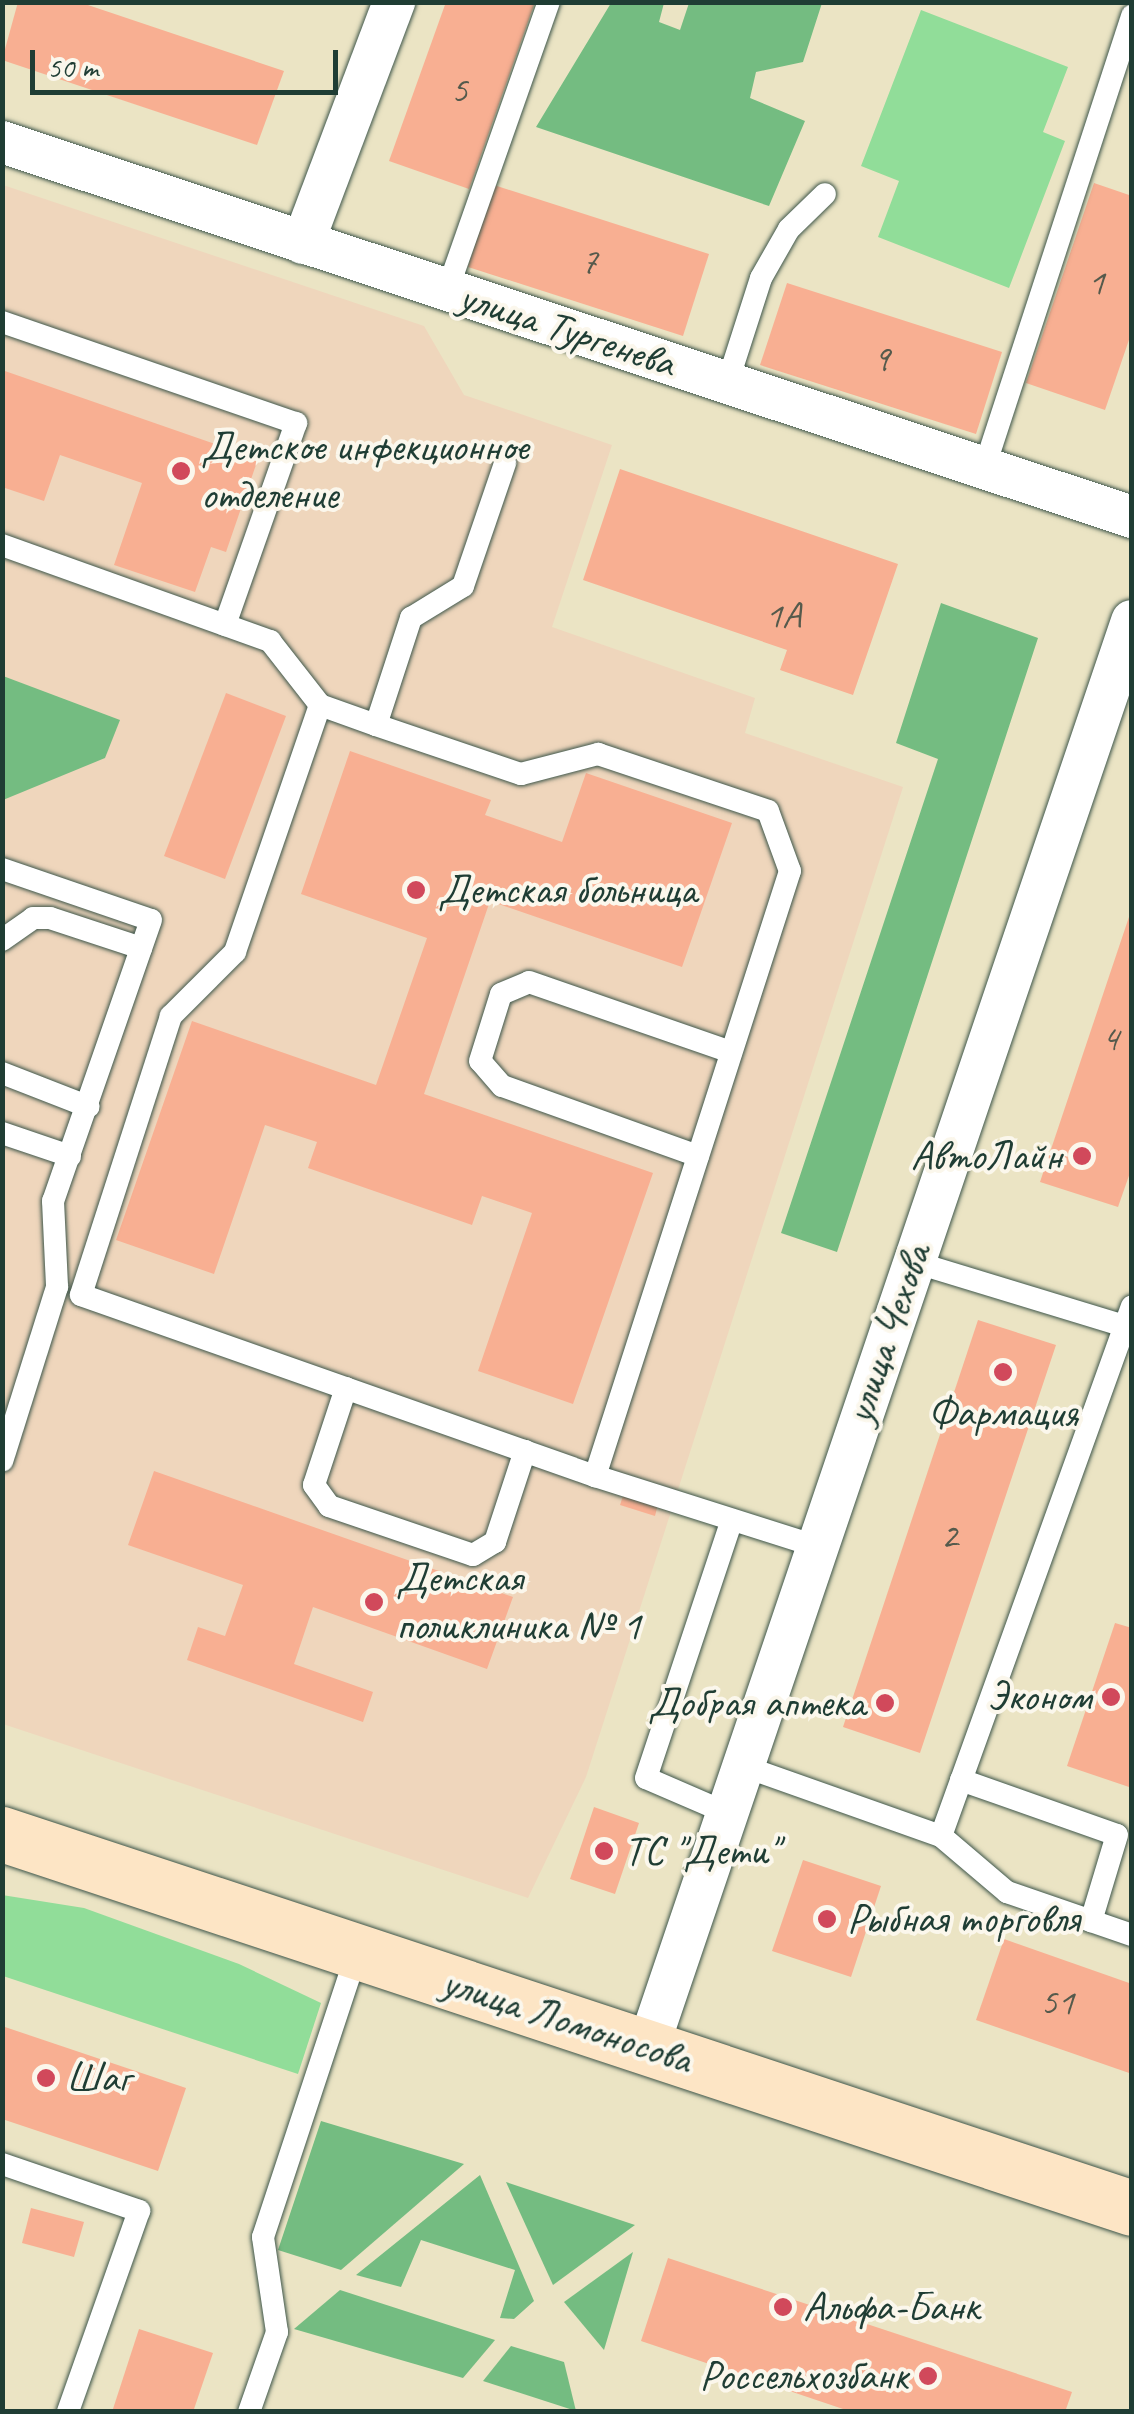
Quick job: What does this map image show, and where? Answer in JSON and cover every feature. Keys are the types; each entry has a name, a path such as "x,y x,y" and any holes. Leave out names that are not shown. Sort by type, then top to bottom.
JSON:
{"main road":[{"name":"улица Ломоносова","path":"2,1834 1132,2208"}],"street":[{"path":"303,243 394,2"},
{"name":"улица Тургенева","path":"2,142 1132,517"},
{"name":"улица Чехова","path":"648,2048 813,1545 914,1262 1132,621"}],"lane":[{"path":"447,290 549,2"},
{"path":"984,468 1132,16"},
{"path":"727,384 761,278 789,228 824,194"},
{"path":"2,322 296,423 225,625"},
{"path":"376,724 411,618 463,586 506,463"},
{"path":"2,546 270,641 320,705 521,774 598,754 768,811 790,871 595,1476"},
{"path":"320,705 235,952 171,1016 82,1295 595,1476 813,1545"},
{"path":"2,869 151,920 53,1201 57,1287 2,1461"},
{"path":"2,940 32,918 50,918 141,948"},
{"path":"698,1156 502,1086 480,1060 501,994 529,982 731,1052"},
{"path":"2,1074 88,1106"},
{"path":"2,1132 70,1156"},
{"path":"914,1262 1128,1316 1121,1370 941,1836"},
{"path":"346,1388 314,1486 328,1506 473,1555 495,1542 524,1451"},
{"path":"727,1813 646,1778 732,1520"},
{"path":"743,1766 941,1836 1007,1892 1132,1935"},
{"path":"961,1780 1117,1835 1091,1921"},
{"path":"249,2412 276,2332 263,2237 357,1952"},
{"path":"2,2164 139,2211 68,2412"}],"shaded area":[{"path":"3,185 424,326 464,395 612,445 552,627 755,698 745,733 903,787 586,1777 528,1898 3,1724"}],"green space":[{"path":"611,3 664,3 659,22 680,30 689,3 822,3 803,62 756,72 750,98 805,121 769,206 536,127"},
{"path":"921,10 1068,67 1043,132 1065,141 1009,288 878,237 899,181 861,166"},
{"path":"941,603 1038,638 837,1252 781,1233 938,759 896,743"},
{"path":"3,676 120,720 105,758 3,800"},
{"path":"2,1895 84,1908 239,1964 321,2003 298,2074 3,1976"},
{"path":"321,2121 464,2164 341,2270 278,2250"},
{"path":"480,2175 534,2301 514,2319 500,2318 515,2270 421,2240 401,2287 356,2275"},
{"path":"506,2182 635,2225 553,2285"},
{"path":"633,2252 604,2350 564,2302"},
{"path":"340,2290 495,2340 463,2378 294,2329"},
{"path":"511,2346 564,2362 576,2411 483,2381"}],"building":[{"path":"18,2 79,2 284,71 257,145 2,60"},
{"path":"446,2 535,2 469,189 389,161"},
{"path":"1094,183 1132,196 1132,331 1105,410 1026,383"},
{"path":"494,185 709,254 683,336 468,267"},
{"path":"787,283 1002,352 976,434 760,365"},
{"name":"Детское инфекционное отделение","path":"2,370 258,459 226,552 211,547 195,592 114,565 142,483 60,455 44,501 2,487"},
{"path":"620,469 898,564 853,695 780,670 787,650 583,580"},
{"path":"226,693 286,716 225,879 164,856"},
{"path":"350,751 491,800 485,815 562,842 586,773 732,823 682,967 490,901 424,1094 653,1173 573,1404 478,1371 532,1213 482,1196 472,1225 308,1168 317,1142 265,1125 214,1274 116,1240 192,1021 376,1085 427,938 301,894"},
{"path":"1131,911 1132,1167 1118,1207 1040,1182"},
{"path":"978,1320 1056,1345 920,1753 843,1727"},
{"name":"Детская поликлиника № 1","path":"154,1471 513,1597 487,1669 313,1607 294,1664 373,1692 363,1722 187,1660 198,1627 225,1636 243,1585 128,1545"},
{"path":"624,1493 658,1504 655,1516 620,1505"},
{"name":"Эконом","path":"1115,1623 1132,1628 1132,1788 1067,1766"},
{"name":"ТС \"Дети\"","path":"594,1807 639,1823 615,1894 570,1879"},
{"name":"Рыбная торговля","path":"803,1860 881,1886 851,1977 772,1951"},
{"path":"1004,1939 1132,1984 1132,2074 976,2020"},
{"path":"2,2026 186,2088 158,2171 2,2119"},
{"path":"31,2208 84,2222 74,2257 22,2243"},
{"path":"668,2258 1072,2392 1065,2412 852,2412 641,2341"},
{"path":"139,2329 213,2353 193,2412 112,2412"}],"place":[{"name":"Детское инфекционное отделение","path":"181,471"},
{"name":"Детская больница","path":"416,890"},
{"name":"АвтоЛайн","path":"1082,1156"},
{"name":"Фармация","path":"1003,1372"},
{"name":"Детская поликлиника № 1","path":"374,1602"},
{"name":"Эконом","path":"1111,1697"},
{"name":"Добрая аптека","path":"885,1703"},
{"name":"ТС \"Дети\"","path":"604,1851"},
{"name":"Рыбная торговля","path":"827,1919"},
{"name":"Шаг","path":"46,2078"},
{"name":"Альфа-Банк","path":"783,2307"},
{"name":"Россельхозбанк","path":"928,2376"}]}
